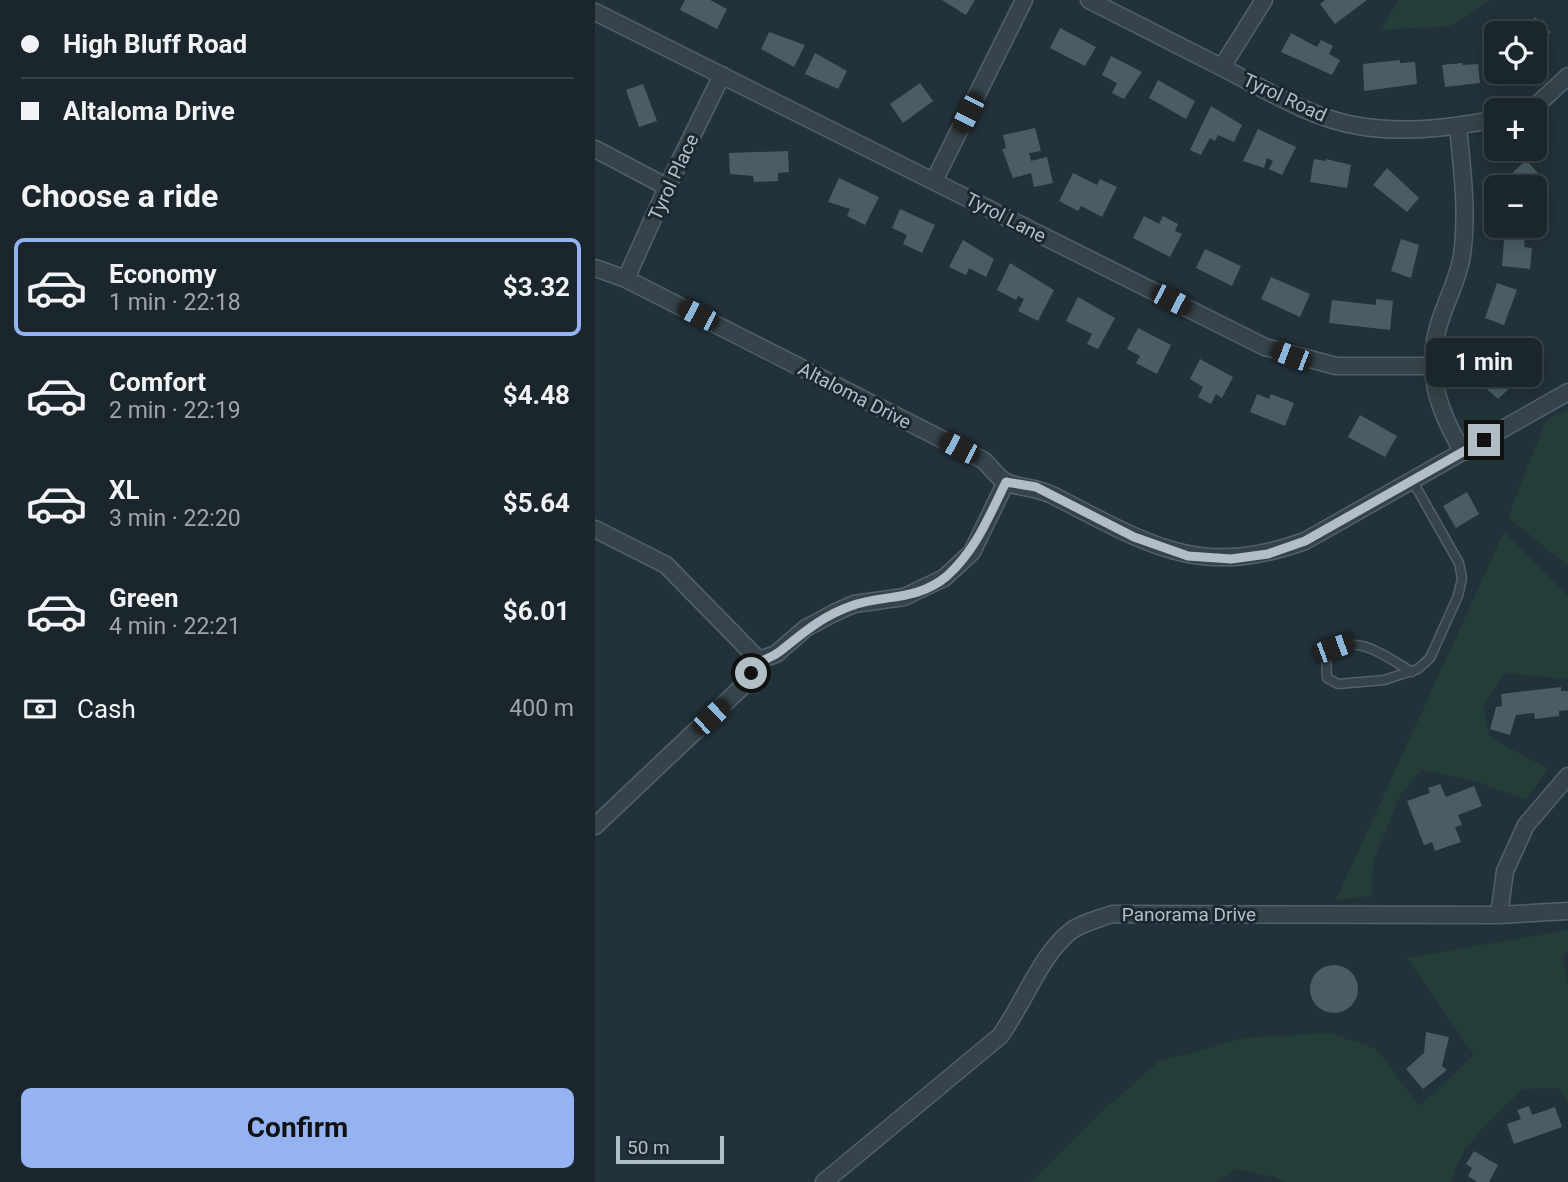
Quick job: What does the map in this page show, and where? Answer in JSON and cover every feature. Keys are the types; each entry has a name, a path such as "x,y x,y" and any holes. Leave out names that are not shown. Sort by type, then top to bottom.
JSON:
{"street":[{"path":"934,181 1024,0"},
{"name":"Tyrol Road","path":"1089,0 1308,110 1357,126 1405,130 1484,121"},
{"path":"1222,67 1264,0"},
{"name":"Tyrol Lane","path":"595,12 1242,336 1291,356 1336,366 1431,366"},
{"name":"Tyrol Place","path":"626,279 722,75"},
{"path":"1544,98 1568,76"},
{"path":"1458,126 1465,215 1462,256 1436,332 1431,366 1437,400 1463,452"},
{"path":"595,149 667,187"},
{"name":"Altaloma Drive","path":"595,268 626,279 983,460 1006,482"},
{"path":"595,826 743,686 759,660 776,654 806,628 834,612 854,604 904,597 944,578 972,552 1006,482 1036,487 1134,537 1188,556 1231,559 1268,554 1305,541 1568,392"},
{"path":"595,528 666,565 759,660"},
{"path":"1499,915 1505,871 1526,825 1568,776"},
{"name":"Panorama Drive","path":"824,1182 1000,1036 1021,1007 1046,956 1072,929 1112,914 1499,915 1568,911"}],"lane":[{"path":"1412,480 1459,563 1462,578 1458,596 1430,658 1412,672 1384,680 1338,684 1327,678 1326,655 1334,648 1349,643 1362,644 1412,672"}],"green space":[{"path":"1398,0 1490,0 1451,26 1381,30"},
{"path":"1568,409 1568,566 1508,517 1546,420"},
{"path":"1504,532 1568,596 1568,679 1504,673 1483,707 1489,737 1548,769 1526,799 1475,781 1422,770 1401,793 1373,862 1372,896 1336,900"},
{"path":"1568,930 1568,953 1563,955 1568,988 1568,1104 1559,1088 1523,1089 1471,1143 1462,1155 1451,1182 1283,1182 1274,1177 1236,1169 1216,1182 1031,1182 1098,1115 1158,1062 1244,1038 1329,1033 1376,1049 1420,1106 1474,1055 1407,958"}],"building":[{"path":"685,0 710,0 727,9 717,29 680,10"},
{"path":"942,0 975,0 966,15"},
{"path":"1325,0 1367,0 1335,24 1320,4"},
{"path":"1060,28 1096,47 1085,66 1050,48"},
{"path":"769,32 805,45 794,67 761,49"},
{"path":"1291,33 1317,47 1321,40 1333,46 1329,54 1340,60 1332,75 1281,52"},
{"path":"815,53 847,71 838,89 805,74"},
{"path":"1111,56 1142,72 1124,99 1112,93 1117,83 1102,75"},
{"path":"1400,60 1400,63 1415,62 1417,84 1364,91 1363,64"},
{"path":"1478,64 1480,83 1445,87 1442,65"},
{"path":"1158,80 1195,101 1186,119 1149,98"},
{"path":"920,83 933,101 903,123 890,104"},
{"path":"643,84 657,121 639,127 626,90"},
{"path":"1211,106 1242,125 1234,142 1218,135 1215,141 1210,138 1201,155 1190,150"},
{"path":"1035,128 1041,151 1029,153 1031,161 1047,157 1053,183 1034,187 1031,173 1013,178 1002,149 1006,148 1003,135"},
{"path":"1258,129 1296,147 1282,175 1269,169 1273,161 1267,158 1264,168 1243,161"},
{"path":"788,151 789,172 778,173 778,181 754,182 753,176 730,174 729,153"},
{"path":"1314,159 1351,165 1347,188 1310,182"},
{"path":"1527,161 1540,175 1510,175"},
{"path":"1387,168 1419,198 1407,212 1373,185"},
{"path":"1073,173 1097,185 1100,179 1117,187 1102,217 1081,206 1078,211 1059,201"},
{"path":"839,178 879,197 865,225 847,216 850,209 857,211 828,202"},
{"path":"900,209 935,225 922,253 903,244 907,235 892,228"},
{"path":"1144,216 1159,224 1163,216 1178,224 1175,231 1182,234 1170,257 1133,238"},
{"path":"1504,238 1525,238 1524,247 1532,248 1530,269 1502,266"},
{"path":"1401,239 1419,245 1411,278 1391,271"},
{"path":"963,240 994,259 986,277 969,268 966,275 949,267"},
{"path":"1205,249 1241,266 1232,286 1196,268"},
{"path":"1010,263 1054,290 1038,321 1018,311 1024,299 1018,296 1016,300 997,290"},
{"path":"1271,277 1310,294 1300,317 1261,299"},
{"path":"1497,283 1517,290 1504,325 1485,318"},
{"path":"1078,297 1115,318 1098,349 1087,344 1092,334 1066,321"},
{"path":"1376,299 1393,301 1390,330 1329,323 1332,300 1376,305"},
{"path":"1138,328 1171,345 1157,374 1136,363 1140,356 1127,349"},
{"path":"1478,344 1501,369 1506,364 1520,379 1498,399 1466,371 1469,368 1462,360"},
{"path":"1200,359 1233,377 1222,398 1216,394 1211,404 1198,397 1203,387 1190,379"},
{"path":"1257,394 1269,399 1271,394 1294,403 1285,426 1250,412"},
{"path":"1360,415 1397,436 1385,457 1348,437"},
{"path":"1467,492 1479,514 1456,528 1443,506"},
{"path":"1561,687 1561,691 1568,691 1568,710 1559,711 1559,716 1535,719 1534,713 1516,715 1510,735 1490,729 1496,707 1502,706 1501,694"},
{"path":"1440,784 1446,797 1474,786 1482,806 1458,815 1462,825 1455,827 1461,842 1435,851 1432,842 1424,845 1407,801 1430,793 1428,788"},
{"path":"1334,965 1351,972 1358,989 1351,1006 1334,1013 1317,1006 1310,989 1317,972"},
{"path":"1426,1032 1449,1037 1442,1066 1447,1070 1423,1089 1406,1069 1424,1053"},
{"path":"1529,1106 1532,1115 1555,1107 1562,1127 1514,1144 1507,1124 1521,1119 1517,1110"},
{"path":"1474,1151 1498,1165 1489,1182 1477,1182 1468,1176 1472,1168 1466,1164"}],"route":[{"path":"751,673 759,660 776,654 806,628 834,612 854,604 904,597 944,578 972,552 1006,482 1036,487 1134,537 1188,556 1231,559 1268,554 1305,541 1484,440"}]}
